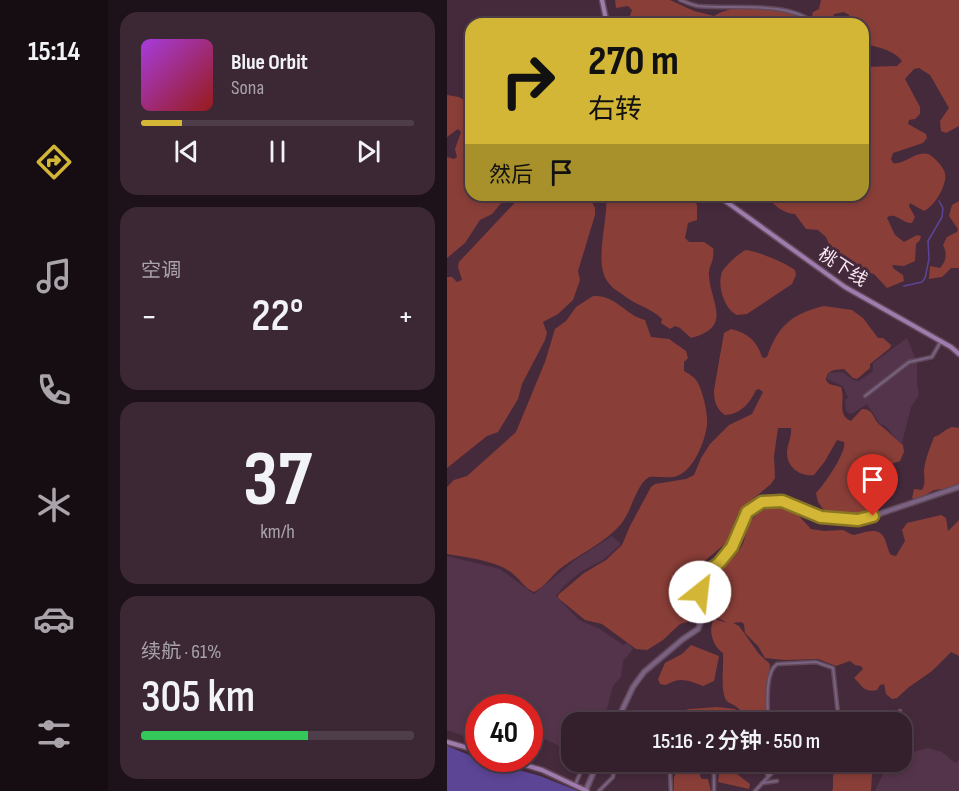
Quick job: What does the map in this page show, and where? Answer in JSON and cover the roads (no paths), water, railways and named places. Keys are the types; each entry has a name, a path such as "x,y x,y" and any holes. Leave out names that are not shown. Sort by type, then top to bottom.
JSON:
{"main road":[{"path":"602,0 606,18"},
{"name":"桃下线","path":"725,201 845,287 941,341 959,354"},
{"path":"447,742 465,747"},
{"path":"543,770 587,791"}],"street":[{"path":"680,0 696,6 754,2"},
{"path":"779,4 803,12 809,18"},
{"path":"865,396 909,362 932,357 941,341"},
{"path":"621,712 633,687 644,672 698,629 703,616 700,592 705,573 719,563 732,547 747,512 754,507 762,502 782,501 821,517 858,520 959,487"},
{"path":"768,712 769,678 773,666 781,663 814,662 833,668 838,712"},
{"path":"575,785 581,772"},
{"path":"587,791 594,772"},
{"path":"599,791 613,777 614,772"},
{"path":"670,772 671,791"},
{"path":"714,772 714,791"},
{"path":"766,772 768,776"},
{"path":"755,791 772,772"},
{"path":"762,783 777,781"}],"waterway":[{"path":"904,286 922,282 925,278 929,259 928,241 942,217 943,208 939,201"}]}
